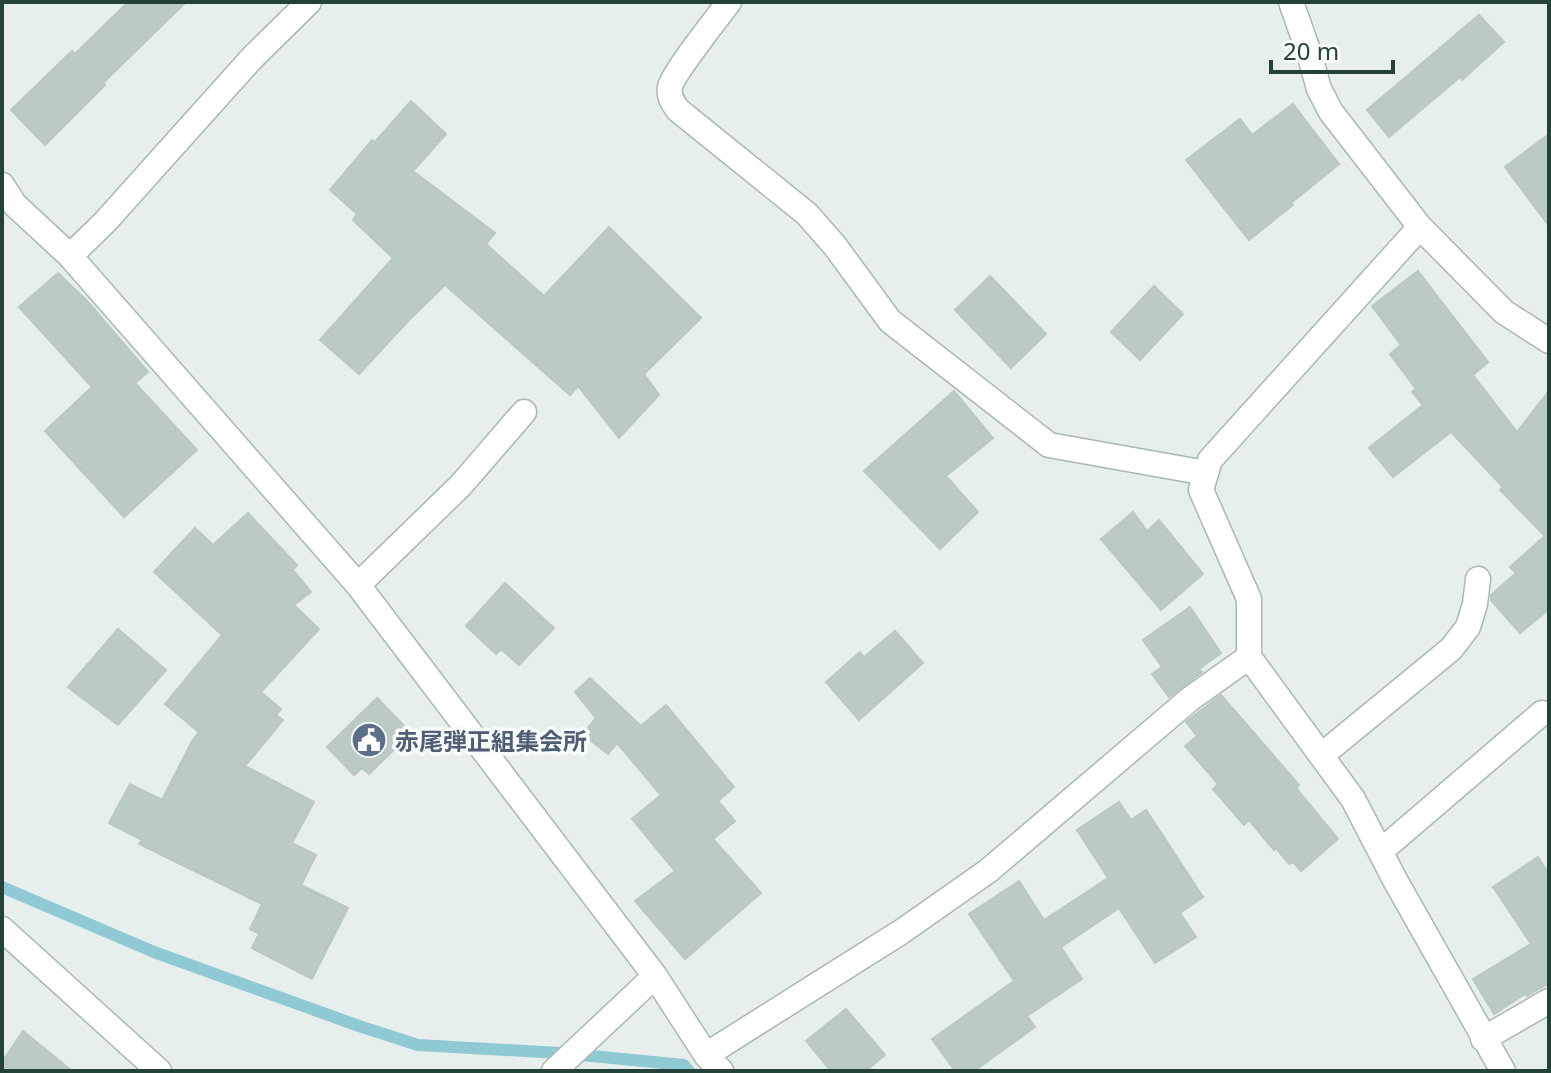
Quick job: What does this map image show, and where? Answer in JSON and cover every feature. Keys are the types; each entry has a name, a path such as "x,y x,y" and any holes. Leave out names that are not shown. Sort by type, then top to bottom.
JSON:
{"street":[{"path":"70,256 105,222 252,58 309,2"},
{"path":"729,2 677,73 670,86 671,99 678,110 807,214 835,246 890,321 1049,445 1206,473"},
{"path":"1291,2 1319,89 1331,112 1420,227 1504,312 1549,341"},
{"path":"2,185 15,205 70,256 358,585 655,976 714,1063 988,871 1190,699 1249,657"},
{"path":"1420,227 1210,460 1201,490 1249,599 1249,657 1353,799 1503,1071"},
{"path":"358,585 461,485 524,412"},
{"path":"1322,755 1451,649 1468,627 1478,579"},
{"path":"1381,851 1542,713"},
{"path":"2,929 159,1071"},
{"path":"554,1071 655,976"},
{"path":"1483,1039 1549,1001"}],"building":[{"path":"128,2 186,2 45,145 11,110"},
{"path":"1479,15 1504,42 1462,80 1460,77 1389,137 1367,110"},
{"path":"411,101 446,134 413,171 495,233 486,244 544,296 609,227 701,318 644,374 659,395 619,438 578,386 570,395 445,285 359,374 320,340 393,258 353,220 357,214 330,190 372,140 375,142"},
{"path":"1293,104 1339,164 1249,240 1186,160 1240,119 1252,135"},
{"path":"1549,134 1549,226 1505,167"},
{"path":"1418,271 1488,362 1473,375 1517,432 1549,391 1549,611 1520,633 1491,600 1491,595 1516,573 1510,567 1545,536 1500,490 1503,487 1451,432 1393,477 1369,448 1423,405 1412,392 1416,389 1390,354 1401,345 1372,306"},
{"path":"58,273 89,303 148,372 135,383 197,450 124,517 45,431 92,387 19,307"},
{"path":"990,276 1046,334 1011,368 955,310"},
{"path":"1154,286 1183,314 1140,360 1111,332"},
{"path":"954,391 993,438 946,476 978,512 940,549 864,471"},
{"path":"1133,512 1147,531 1159,520 1203,574 1161,610 1101,539"},
{"path":"248,513 297,565 293,570 311,592 294,605 319,629 261,692 281,709 276,715 283,720 245,766 314,802 292,843 316,855 301,885 348,908 312,979 252,948 259,934 250,929 262,904 139,844 142,840 109,823 130,784 162,800 199,732 165,704 222,635 154,572 195,528 213,545"},
{"path":"505,583 554,628 519,665 501,649 496,654 466,626"},
{"path":"1190,607 1221,653 1169,697 1152,674 1162,667 1143,640"},
{"path":"118,629 166,670 118,725 68,687"},
{"path":"895,631 923,663 859,720 826,682 860,652 864,657"},
{"path":"590,678 641,726 666,705 734,787 718,801 735,821 713,839 761,893 685,959 635,901 675,871 632,819 661,795 617,743 608,754 583,734 596,718 575,692"},
{"path":"1221,695 1299,785 1296,788 1338,839 1301,871 1293,862 1289,864 1276,848 1274,850 1249,820 1244,825 1213,789 1218,784 1185,746 1197,736 1186,722"},
{"name":"赤尾弾正組集会所","path":"377,698 411,733 369,774 362,768 354,775 327,747"},
{"path":"1119,802 1131,820 1146,810 1203,897 1180,913 1196,937 1155,963 1119,908 1061,947 1082,979 1027,1016 1035,1027 974,1071 955,1071 932,1039 1014,981 969,914 1019,881 1044,920 1108,878 1077,830"},
{"path":"1538,857 1549,874 1549,983 1494,1014 1473,979 1531,944 1493,887"},
{"path":"846,1009 885,1055 866,1071 831,1071 806,1041"},
{"path":"23,1031 72,1071 2,1071 2,1062"}],"waterway":[{"path":"2,887 154,952 418,1045 561,1053 684,1065 689,1071"}],"place":[{"name":"赤尾弾正組集会所","path":"369,740"}]}
